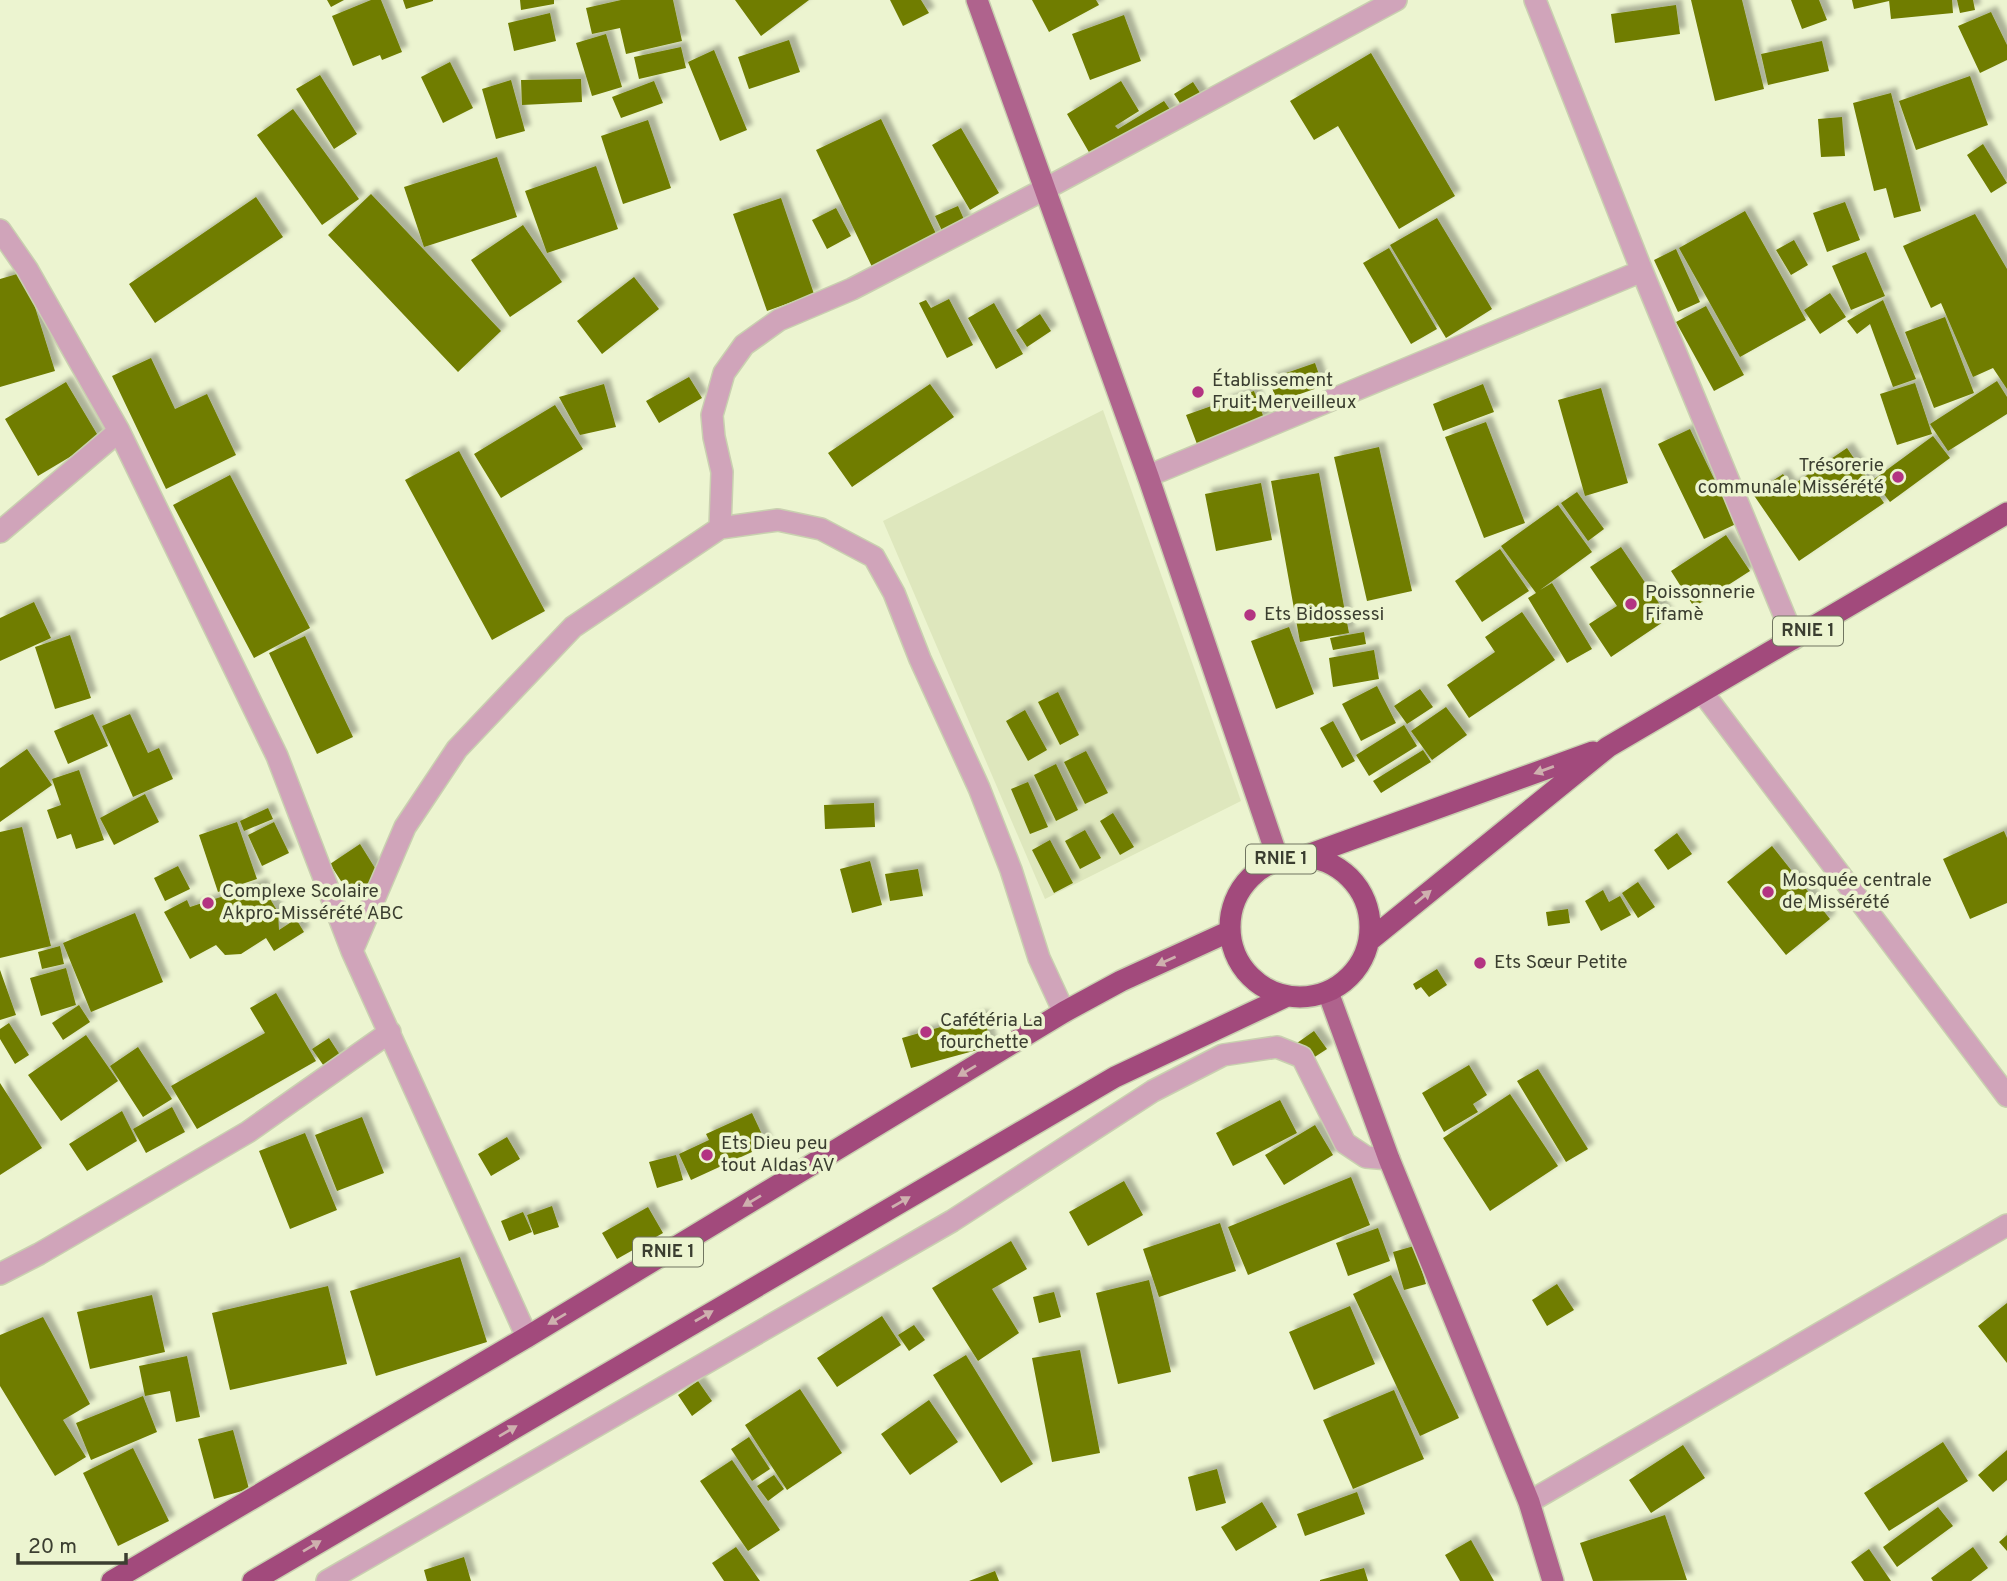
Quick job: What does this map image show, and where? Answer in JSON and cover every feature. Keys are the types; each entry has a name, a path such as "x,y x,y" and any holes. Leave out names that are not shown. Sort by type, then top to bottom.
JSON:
{"highway":[{"name":"RNIE 1","path":"1370,940 1608,747 2007,513"},
{"name":"RNIE 1","path":"112,1581 527,1337 1064,1012 1121,981 1228,932 1233,901 1251,875 1278,859 1305,856 1608,747"},
{"name":"RNIE 1","path":"1305,856 1334,864 1356,884 1369,911 1370,940 1360,965 1342,985 1328,992"},
{"path":"1228,932 1237,962 1257,985 1285,997 1318,997 1328,992"},
{"path":"253,1581 1115,1077 1285,997"}],"main road":[{"path":"977,0 1148,477 1278,859"},
{"path":"1328,992 1389,1159 1529,1502 1553,1581"}],"street":[{"path":"720,528 722,472 712,415 724,373 744,345 779,320 852,289 1045,189 1396,0"},
{"path":"1535,0 1642,271 1794,639"},
{"path":"0,230 27,269 119,431 277,756 352,951 527,1337"},
{"path":"1148,477 1642,271"},
{"path":"0,532 119,431"},
{"path":"352,951 405,827 457,749 573,626 720,528 778,520 821,529 874,557 894,593 920,659 979,788 1011,870 1039,958 1064,1012"},
{"path":"1703,693 2007,1096"},
{"path":"0,1274 248,1132 390,1032"},
{"path":"327,1581 940,1228 1153,1091 1223,1055 1277,1047 1302,1057 1345,1143 1366,1157 1389,1159"},
{"path":"1529,1502 2007,1225"}],"shaded area":[{"path":"1103,410 1241,801 1045,899 883,521"}],"building":[{"path":"327,0 344,0 331,7"},
{"path":"371,0 381,0 402,52 382,60 380,55 353,66 332,16"},
{"path":"403,0 433,0 433,1 406,9"},
{"path":"520,0 554,0 554,4 521,10"},
{"path":"621,0 673,0 682,41 626,54 620,28 592,34 586,8"},
{"path":"735,0 809,0 761,36"},
{"path":"890,0 921,0 929,13 903,26"},
{"path":"1032,0 1096,0 1099,5 1049,32"},
{"path":"1691,0 1742,0 1764,89 1715,101"},
{"path":"1791,0 1819,0 1827,20 1802,29"},
{"path":"1852,0 1889,0 1889,1 1854,9"},
{"path":"1889,0 1952,0 1953,13 1891,19"},
{"path":"1957,0 1973,0 1975,10 1960,13"},
{"path":"1676,5 1680,34 1615,43 1611,14"},
{"path":"1991,12 2007,45 2007,60 1980,73 1958,26"},
{"path":"550,13 556,41 514,51 508,23"},
{"path":"1124,15 1141,61 1090,80 1072,34"},
{"path":"606,34 622,87 592,96 576,43"},
{"path":"789,40 800,72 749,89 738,57"},
{"path":"1822,41 1829,71 1768,85 1761,54"},
{"path":"681,47 686,68 639,79 634,57"},
{"path":"714,50 747,130 720,141 688,62"},
{"path":"1371,53 1455,196 1399,229 1338,126 1314,140 1290,101"},
{"path":"450,62 473,108 443,123 421,77"},
{"path":"320,75 357,134 334,149 296,89"},
{"path":"1970,76 1988,125 1916,150 1899,101"},
{"path":"581,79 582,102 522,105 521,80"},
{"path":"511,80 525,131 496,139 482,89"},
{"path":"654,81 663,103 621,118 612,97"},
{"path":"1121,81 1139,111 1115,126 1118,129 1164,101 1173,114 1094,161 1067,114"},
{"path":"1193,82 1204,99 1185,111 1174,94"},
{"path":"1891,93 1921,211 1894,218 1886,188 1874,191 1853,103"},
{"path":"293,109 359,199 322,225 257,135"},
{"path":"1842,117 1845,156 1821,157 1818,119"},
{"path":"881,119 939,240 874,271 816,150"},
{"path":"648,120 671,188 623,204 601,136"},
{"path":"961,128 999,193 970,210 932,145"},
{"path":"1983,144 2007,183 1991,193 1967,155"},
{"path":"497,157 517,217 424,247 404,187"},
{"path":"596,166 618,229 547,253 525,191"},
{"path":"371,194 501,331 458,372 328,235"},
{"path":"256,197 283,237 155,323 129,284"},
{"path":"781,198 814,294 767,311 733,214"},
{"path":"1845,202 1860,240 1827,252 1813,213"},
{"path":"958,206 967,226 945,237 935,216"},
{"path":"836,208 851,236 827,249 812,220"},
{"path":"1745,211 1806,320 1740,357 1679,248"},
{"path":"1975,214 2007,269 2007,389 1993,368 1973,377 1941,303 1931,308 1903,246"},
{"path":"1437,218 1492,309 1446,338 1390,245"},
{"path":"523,225 562,282 510,317 471,260"},
{"path":"1794,240 1808,265 1791,275 1776,250"},
{"path":"1389,248 1437,329 1411,344 1363,263"},
{"path":"1676,249 1700,302 1678,312 1654,260"},
{"path":"1866,252 1885,296 1851,310 1832,266"},
{"path":"24,272 55,371 0,387 0,279"},
{"path":"634,277 659,309 602,354 577,321"},
{"path":"1830,293 1846,317 1820,334 1804,310"},
{"path":"949,299 973,345 947,358 919,303 926,300 931,308"},
{"path":"1883,300 1916,379 1893,387 1870,324 1857,334 1847,321"},
{"path":"994,303 1023,354 996,369 968,318"},
{"path":"1706,306 1744,375 1714,391 1676,322"},
{"path":"1040,314 1051,331 1027,347 1016,330"},
{"path":"1945,317 1974,393 1934,408 1905,332"},
{"path":"151,358 175,409 207,394 236,455 166,489 112,376"},
{"path":"1315,363 1323,386 1277,402 1269,379"},
{"path":"689,377 702,398 659,423 646,401"},
{"path":"1997,381 2007,397 2007,414 1948,451 1930,424"},
{"path":"66,382 100,439 38,476 5,419"},
{"path":"1915,383 1932,434 1897,445 1880,394"},
{"path":"604,384 616,427 580,435 559,397"},
{"path":"930,384 954,417 852,487 828,453"},
{"path":"1483,384 1494,412 1443,431 1433,404"},
{"path":"1601,388 1628,483 1585,496 1558,400"},
{"path":"1254,391 1265,421 1197,444 1186,415"},
{"path":"555,405 583,449 501,498 474,454"},
{"path":"1486,422 1525,523 1484,538 1445,437"},
{"path":"1690,429 1736,524 1704,539 1658,444"},
{"path":"1933,436 1950,458 1890,502 1873,480"},
{"path":"1379,447 1412,591 1367,601 1334,457"},
{"path":"1847,448 1884,503 1799,561 1753,494 1783,474 1791,486"},
{"path":"459,451 545,611 492,640 405,480"},
{"path":"1319,473 1349,633 1300,642 1271,481"},
{"path":"230,475 310,628 254,658 173,505"},
{"path":"1261,483 1272,540 1216,551 1205,494"},
{"path":"1577,492 1604,529 1588,541 1561,503"},
{"path":"1558,505 1592,552 1540,590 1552,583 1592,649 1567,663 1528,598 1536,593 1501,546"},
{"path":"1726,535 1750,571 1694,607 1671,571"},
{"path":"1621,547 1669,618 1611,657 1589,624 1617,606 1590,567"},
{"path":"1500,549 1529,591 1482,622 1455,581"},
{"path":"34,602 51,638 0,661 0,618"},
{"path":"1522,612 1555,660 1469,718 1447,685 1495,652 1485,637"},
{"path":"1289,627 1314,694 1276,709 1251,641"},
{"path":"1364,632 1366,644 1333,650 1330,638"},
{"path":"70,635 91,698 55,709 35,647"},
{"path":"305,636 353,737 317,754 269,653"},
{"path":"1374,650 1379,679 1333,687 1329,658"},
{"path":"1377,686 1396,723 1361,741 1342,704"},
{"path":"1420,689 1433,707 1407,724 1394,706"},
{"path":"1058,692 1079,735 1060,745 1038,702"},
{"path":"1446,707 1467,735 1432,760 1411,731"},
{"path":"1025,710 1047,750 1028,761 1006,721"},
{"path":"93,714 108,746 68,764 54,731"},
{"path":"130,714 148,753 159,748 173,779 133,797 102,726"},
{"path":"1333,721 1355,761 1342,768 1320,728"},
{"path":"1404,725 1417,746 1369,776 1356,755"},
{"path":"27,749 52,785 0,822 0,768"},
{"path":"1423,750 1431,762 1381,793 1373,781"},
{"path":"1086,751 1108,793 1085,804 1064,762"},
{"path":"1056,764 1078,810 1056,821 1034,775"},
{"path":"79,770 104,840 76,849 71,834 57,839 47,810 61,805 52,779"},
{"path":"1028,782 1048,827 1030,834 1011,789"},
{"path":"145,794 159,822 114,845 100,818"},
{"path":"874,803 875,827 825,829 824,805"},
{"path":"268,808 273,819 244,831 240,821"},
{"path":"1113,813 1134,847 1120,855 1100,821"},
{"path":"237,822 257,879 218,892 199,835"},
{"path":"274,822 289,853 262,866 248,835"},
{"path":"22,827 51,946 0,958 0,832"},
{"path":"1085,830 1101,858 1080,869 1065,841"},
{"path":"2004,831 2007,838 2007,903 1970,919 1943,859"},
{"path":"1677,833 1692,854 1668,870 1654,850"},
{"path":"1050,840 1073,883 1054,893 1032,850"},
{"path":"360,844 380,876 350,895 330,864"},
{"path":"1772,846 1830,919 1786,955 1727,882"},
{"path":"870,861 882,905 852,913 840,869"},
{"path":"178,866 190,889 165,901 154,878"},
{"path":"918,869 923,896 890,901 885,874"},
{"path":"1638,882 1655,907 1638,918 1622,893"},
{"path":"261,884 278,912 279,930 296,919 304,932 274,951 266,938 241,954 225,955 216,945 190,959 164,912 187,900 190,907"},
{"path":"1603,890 1609,902 1620,896 1631,915 1601,931 1585,901"},
{"path":"1568,909 1570,923 1548,926 1546,912"},
{"path":"135,913 163,982 91,1012 63,943"},
{"path":"60,946 64,964 42,969 38,952"},
{"path":"66,968 76,1005 41,1016 30,978"},
{"path":"1437,969 1447,985 1429,997 1421,987 1416,990 1413,984"},
{"path":"0,970 16,1015 0,1020"},
{"path":"276,993 316,1061 197,1129 171,1086 265,1033 250,1008"},
{"path":"79,1005 90,1022 63,1040 52,1023"},
{"path":"983,1015 992,1046 911,1068 902,1038"},
{"path":"9,1023 29,1055 15,1064 0,1039 0,1029"},
{"path":"1314,1031 1327,1049 1310,1060 1297,1043"},
{"path":"86,1035 118,1081 61,1121 28,1075"},
{"path":"329,1038 342,1058 326,1069 312,1049"},
{"path":"138,1047 172,1099 143,1117 110,1066"},
{"path":"1469,1065 1487,1095 1473,1104 1478,1112 1444,1132 1422,1093"},
{"path":"1538,1069 1588,1149 1566,1162 1517,1081"},
{"path":"0,1083 42,1148 0,1175"},
{"path":"1510,1094 1558,1166 1490,1211 1443,1138"},
{"path":"1280,1100 1297,1133 1233,1166 1216,1133"},
{"path":"172,1107 185,1132 146,1153 133,1129"},
{"path":"122,1111 137,1141 87,1171 69,1144"},
{"path":"752,1113 767,1145 691,1180 679,1154 709,1140 706,1134"},
{"path":"362,1117 384,1173 337,1191 315,1135"},
{"path":"1315,1125 1333,1155 1284,1185 1265,1155"},
{"path":"305,1133 337,1210 290,1229 259,1151"},
{"path":"507,1137 520,1159 491,1176 478,1154"},
{"path":"676,1155 683,1180 657,1188 649,1162"},
{"path":"1351,1177 1370,1225 1248,1275 1228,1227"},
{"path":"1124,1181 1143,1215 1088,1246 1069,1212"},
{"path":"552,1206 559,1227 534,1235 527,1215"},
{"path":"648,1207 663,1233 617,1259 602,1233"},
{"path":"523,1212 532,1232 509,1241 501,1221"},
{"path":"1220,1223 1236,1271 1159,1297 1143,1249"},
{"path":"1378,1228 1390,1261 1348,1276 1336,1243"},
{"path":"1011,1241 1027,1269 992,1289 1019,1333 978,1361 932,1288"},
{"path":"1414,1246 1426,1284 1404,1290 1393,1252"},
{"path":"460,1257 487,1342 376,1376 350,1291"},
{"path":"1391,1275 1459,1418 1420,1436 1353,1294"},
{"path":"1149,1280 1171,1372 1118,1384 1096,1293"},
{"path":"1557,1284 1574,1310 1547,1326 1532,1300"},
{"path":"328,1286 347,1364 230,1390 212,1313"},
{"path":"1054,1292 1061,1317 1039,1323 1033,1297"},
{"path":"152,1295 165,1352 90,1369 77,1312"},
{"path":"2007,1303 2007,1363 1978,1326"},
{"path":"1350,1306 1375,1364 1314,1390 1289,1332"},
{"path":"882,1316 901,1345 837,1387 817,1358"},
{"path":"43,1317 90,1404 63,1420 86,1457 55,1476 0,1386 0,1335"},
{"path":"914,1325 925,1340 909,1351 898,1335"},
{"path":"1080,1350 1100,1453 1052,1462 1032,1358"},
{"path":"966,1355 1033,1464 1001,1483 933,1375"},
{"path":"187,1356 200,1417 176,1422 170,1391 145,1396 139,1366"},
{"path":"698,1381 712,1401 692,1416 678,1395"},
{"path":"800,1389 842,1453 787,1490 745,1425"},
{"path":"1394,1390 1424,1459 1353,1489 1323,1420"},
{"path":"143,1396 157,1432 91,1460 76,1423"},
{"path":"929,1400 958,1442 910,1475 881,1434"},
{"path":"233,1430 249,1489 214,1499 198,1439"},
{"path":"749,1437 770,1469 752,1481 731,1449"},
{"path":"1943,1442 1968,1481 1889,1531 1864,1493"},
{"path":"1683,1445 1705,1478 1651,1513 1629,1480"},
{"path":"133,1448 169,1521 118,1546 83,1473"},
{"path":"2007,1450 2007,1480 1993,1492 1978,1475"},
{"path":"732,1460 780,1530 748,1551 700,1481"},
{"path":"1217,1469 1226,1503 1196,1511 1188,1477"},
{"path":"774,1475 784,1489 768,1501 757,1486"},
{"path":"1357,1492 1365,1514 1305,1536 1297,1514"},
{"path":"1262,1502 1277,1527 1236,1551 1221,1527"},
{"path":"1938,1507 1953,1526 1897,1567 1883,1547"},
{"path":"1665,1515 1687,1580 1593,1581 1580,1543"},
{"path":"2007,1535 2007,1551 1999,1542"},
{"path":"1471,1540 1494,1581 1460,1581 1445,1555"},
{"path":"736,1547 760,1581 724,1581 712,1563"},
{"path":"1973,1547 1988,1568 1971,1581 1933,1581 1931,1578"},
{"path":"1869,1549 1891,1581 1864,1581 1851,1562"},
{"path":"464,1557 471,1581 427,1581 424,1570"},
{"path":"1364,1568 1368,1581 1320,1581 1320,1580"},
{"path":"995,1571 999,1581 969,1581"}],"place":[{"name":"Établissement Fruit-Merveilleux","path":"1198,392"},
{"name":"Trésorerie communale Missérété","path":"1898,477"},
{"name":"Poissonnerie Fifamè","path":"1631,604"},
{"name":"Ets Bidossessi","path":"1250,615"},
{"name":"Mosquée centrale de Missérété","path":"1768,892"},
{"name":"Complexe Scolaire Akpro-Missérété ABC","path":"208,903"},
{"name":"Ets Sœur Petite","path":"1480,963"},
{"name":"Cafétéria La fourchette","path":"926,1032"},
{"name":"Ets Dieu peu tout Aldas AV","path":"707,1155"}]}
